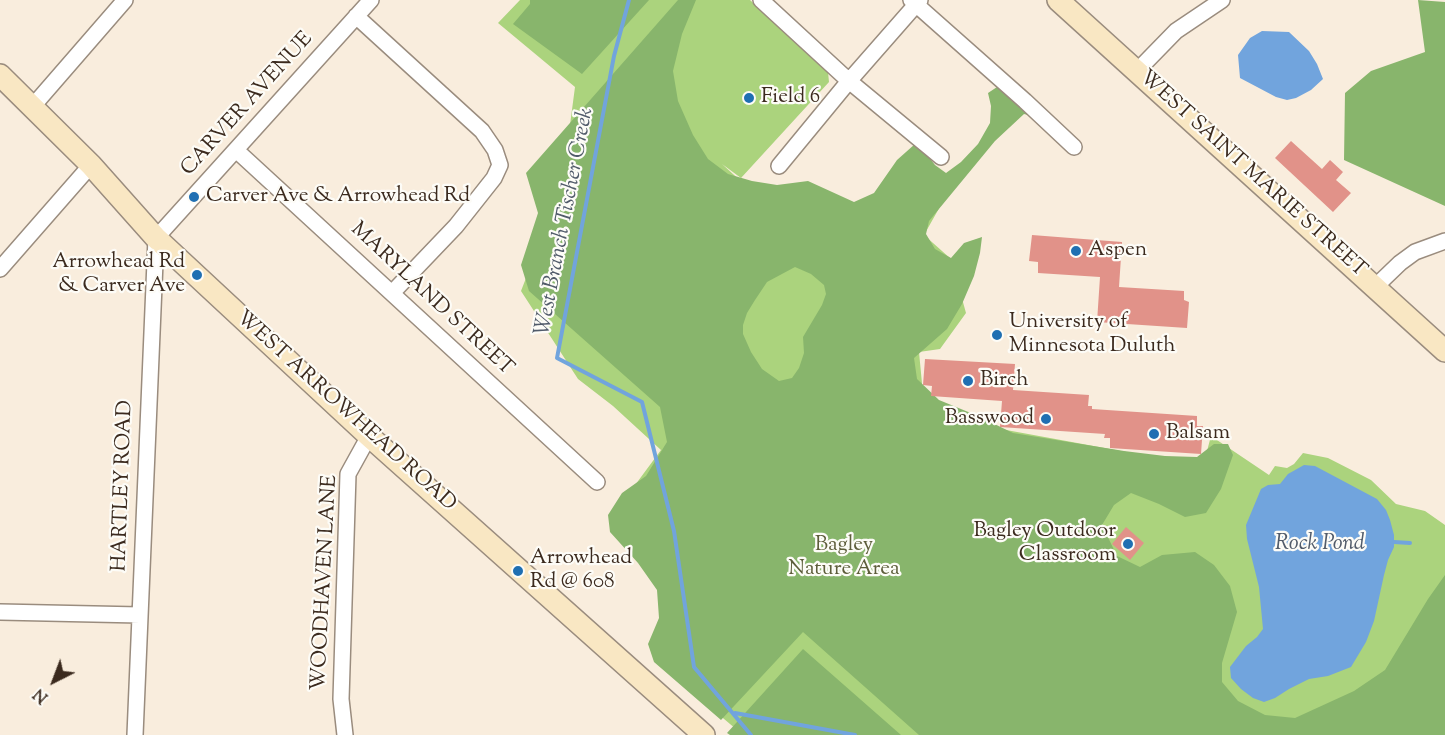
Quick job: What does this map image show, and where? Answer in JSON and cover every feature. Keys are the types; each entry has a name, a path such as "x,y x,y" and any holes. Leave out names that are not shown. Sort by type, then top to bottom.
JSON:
{"street":[{"path":"33,106 125,0"},
{"name":"CARVER AVENUE","path":"156,238 370,0"},
{"path":"761,0 849,81 941,158"},
{"name":"WEST SAINT MARIE STREET","path":"1058,0 1445,351"},
{"path":"1137,71 1176,31 1222,0"},
{"path":"779,166 916,1 1074,147"},
{"path":"356,16 482,131 495,150 500,165 494,178 456,226 392,293"},
{"name":"WEST ARROWHEAD ROAD","path":"0,75 91,165 156,238 369,436 704,735"},
{"name":"MARYLAND STREET","path":"236,150 597,482"},
{"path":"0,269 91,165"},
{"name":"HARTLEY ROAD","path":"135,735 156,238"},
{"path":"1375,287 1415,252 1445,241"},
{"name":"WOODHAVEN LANE","path":"345,735 341,699 348,474 369,436"},
{"path":"0,612 140,615"}],"green space":[{"name":"Bagley Nature Area","path":"520,0 750,0 828,72 829,82 741,178 722,164 745,185 853,227 946,196 924,235 951,259 966,313 940,349 919,352 923,394 957,421 1203,466 1211,436 1269,475 1275,466 1287,468 1294,464 1303,453 1328,458 1371,480 1396,504 1425,511 1445,525 1445,735 743,735 665,669 672,601 624,500 661,450 613,406 578,379 521,291 562,185 575,87 498,23"},
{"path":"530,0 649,0 582,74 513,24 530,4"},
{"name":"Bagley Nature Area","path":"678,0 696,0 682,34 673,71 678,101 693,135 708,159 728,174 752,181 777,185 808,181 854,202 874,193 897,160 915,144 946,173 961,162 978,144 990,123 991,106 988,93 997,87 1011,93 1032,116 1024,114 995,141 929,221 926,234 935,249 951,258 964,243 982,237 974,276 962,304 947,329 914,358 917,379 939,400 1013,433 1165,456 1197,457 1214,444 1228,444 1233,455 1221,489 1206,513 1185,517 1131,493 1114,505 1102,525 1117,556 1140,567 1162,555 1195,552 1214,565 1230,586 1237,612 1222,663 1222,682 1238,701 1265,715 1295,718 1354,691 1385,670 1445,575 1445,735 919,735 803,632 721,720 654,662 648,644 659,618 657,590 638,563 610,532 608,515 622,493 646,476 667,442 660,407 529,291 521,265 538,213 526,173","holes":["795,267 811,274 824,285 826,294 803,337 804,353 799,368 792,378 779,381 762,369 751,352 743,334 743,325 747,313 767,282"]},
{"path":"1418,0 1445,2 1445,206 1344,160 1345,93 1371,71 1425,52"},
{"path":"803,649 901,735 730,735 727,733"}],"water":[{"path":"1262,31 1289,32 1309,51 1323,79 1311,90 1287,100 1276,97 1240,78 1238,55 1250,38"},
{"name":"Rock Pond","path":"1304,465 1315,466 1377,499 1386,510 1390,520 1394,547 1388,560 1374,621 1366,642 1351,667 1328,676 1309,679 1264,702 1253,698 1231,678 1230,667 1263,629 1259,587 1247,539 1246,525 1261,489 1268,485 1280,484 1288,474"}],"building":[{"path":"1291,141 1322,169 1330,160 1343,172 1336,180 1351,193 1333,212 1275,158"},
{"path":"1032,235 1122,242 1119,287 1184,291 1184,300 1189,302 1187,328 1097,322 1100,277 1038,273 1038,262 1029,261"},
{"path":"925,359 1015,364 1013,390 1089,395 1088,406 1092,406 1092,409 1197,416 1197,426 1203,426 1201,454 1110,448 1110,438 1104,438 1105,434 1000,427 1002,401 931,396 932,386 923,385"},
{"name":"Bagley Outdoor Classroom","path":"1126,527 1144,543 1130,560 1112,544"}],"waterway":[{"name":"West Branch Tischer Creek","path":"629,0 614,56 557,358 642,402 674,531 694,667 751,735"},
{"path":"1394,542 1410,543"},
{"path":"735,713 855,735"}],"place":[{"name":"Field 6","path":"749,98"},
{"name":"Carver Ave & Arrowhead Rd","path":"194,197"},
{"name":"Aspen","path":"1076,251"},
{"name":"Arrowhead Rd & Carver Ave","path":"197,275"},
{"name":"University of Minnesota Duluth","path":"997,335"},
{"name":"Birch","path":"968,381"},
{"name":"Basswood","path":"1046,419"},
{"name":"Balsam","path":"1154,434"},
{"name":"Bagley Outdoor Classroom","path":"1128,544"},
{"name":"Arrowhead Rd @ 608","path":"518,571"}]}
